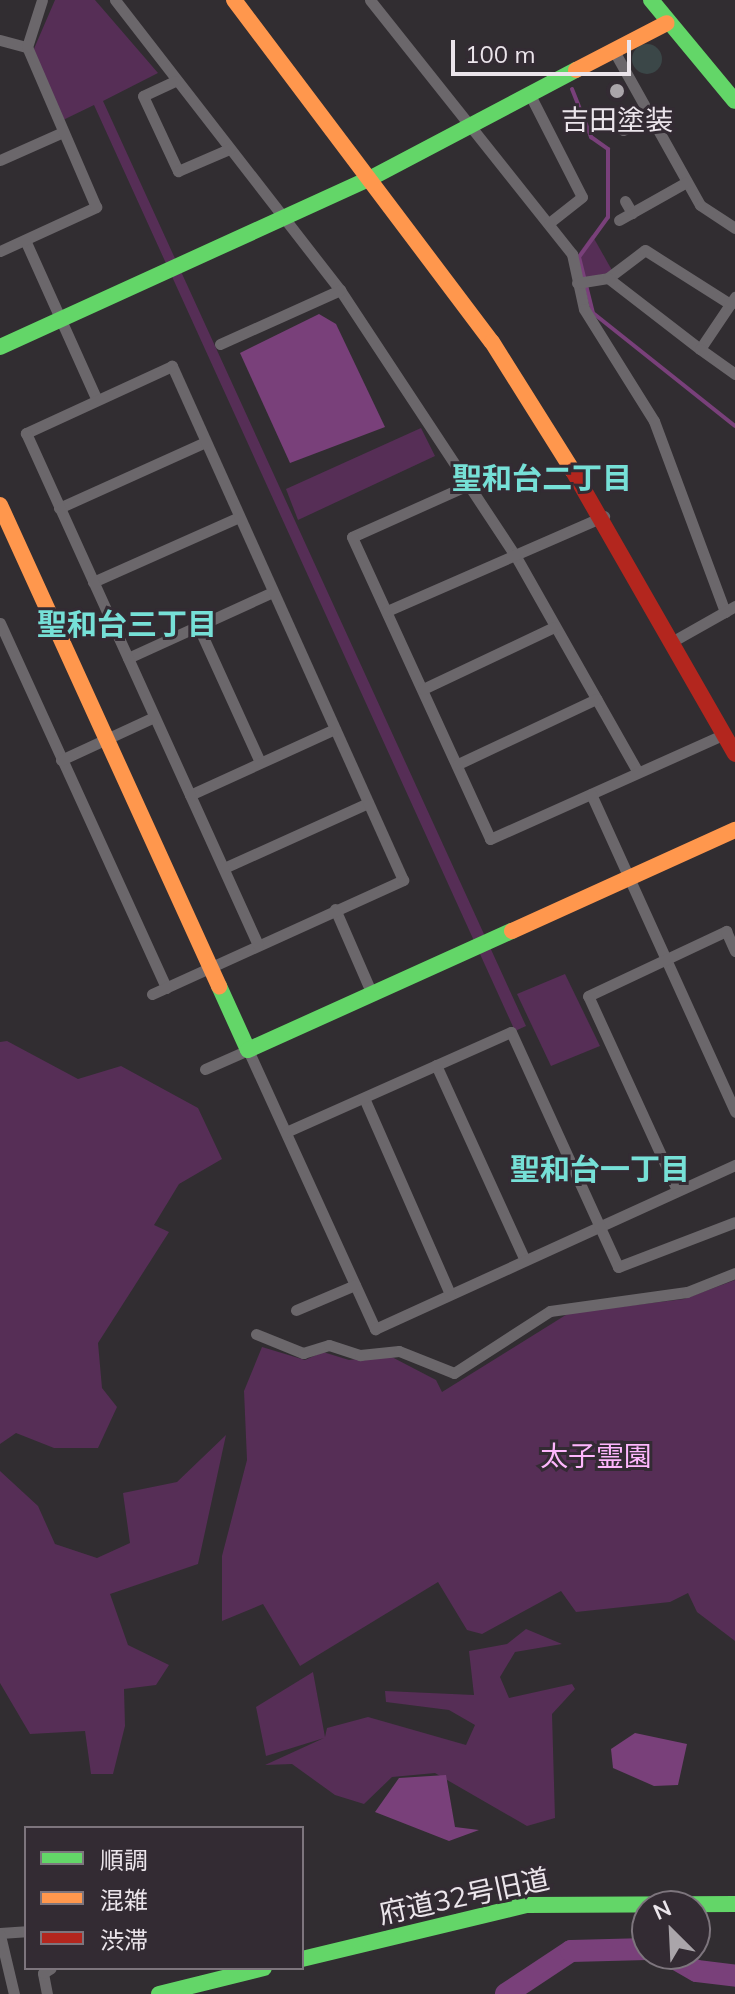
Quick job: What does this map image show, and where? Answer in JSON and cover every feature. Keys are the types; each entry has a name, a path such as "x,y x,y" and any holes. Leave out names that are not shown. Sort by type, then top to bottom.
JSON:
{"main road":[{"path":"234,0 492,342 604,516 675,640 735,754"},
{"path":"651,0 667,23 735,101"},
{"path":"0,347 371,178 667,23"},
{"path":"0,505 5,531 106,740 248,1050 735,830"},
{"name":"府道32号旧道","path":"304,1959 527,1905 735,1904"},
{"path":"159,1994 256,1970"}],"street":[{"path":"0,251 96,207 27,47 42,0"},
{"path":"115,0 340,290 515,555 638,772"},
{"path":"370,0 572,254 584,309 654,421 730,609 675,640"},
{"path":"0,40 27,47"},
{"path":"614,51 700,205 735,228"},
{"path":"175,81 143,96 178,171 229,149"},
{"path":"530,95 582,197 549,223"},
{"path":"623,130 649,117"},
{"path":"0,160 63,132"},
{"path":"619,220 685,183"},
{"path":"625,201 632,213"},
{"path":"25,240 97,400"},
{"path":"577,283 608,278 645,250 732,300 700,349"},
{"path":"608,278 735,374"},
{"path":"220,344 340,290"},
{"path":"152,994 403,880 172,366 26,433 258,945"},
{"path":"59,508 205,442"},
{"path":"468,485 352,537 490,839 725,734"},
{"path":"387,611 604,516"},
{"path":"93,582 239,517"},
{"path":"128,658 273,592"},
{"path":"0,623 166,988"},
{"path":"198,626 260,762"},
{"path":"423,689 554,627"},
{"path":"458,764 596,699"},
{"path":"61,760 154,717"},
{"path":"190,795 335,729"},
{"path":"591,794 735,1112"},
{"path":"224,868 368,803"},
{"path":"335,909 372,994"},
{"path":"677,1190 588,996 726,931 735,951"},
{"path":"286,1132 511,1032 618,1267 735,1222"},
{"path":"205,1069 248,1050 375,1329 380,1350"},
{"path":"436,1065 525,1260"},
{"path":"364,1098 450,1294"},
{"path":"375,1329 735,1165"},
{"path":"256,1334 303,1353 329,1345 360,1355 380,1350 454,1373 550,1311 687,1292 735,1273"},
{"path":"296,1310 355,1285"},
{"path":"14,1994 0,1934 24,1931"},
{"path":"47,1994 43,1973 48,1970"}],"green space":[{"path":"55,0 95,0 158,73 103,101 526,1026 515,1031 94,105 61,121 33,51"},
{"path":"592,235 613,272 581,279 577,256"},
{"path":"421,428 435,456 298,520 286,489"},
{"path":"565,974 600,1046 551,1066 517,994"},
{"path":"7,1041 78,1079 121,1066 198,1108 222,1159 179,1184 154,1225 169,1232 98,1343 102,1388 117,1407 98,1448 54,1448 16,1433 0,1444 0,1042"},
{"name":"太子霊園","path":"735,1280 735,1641 697,1612 688,1593 670,1602 576,1612 561,1591 482,1634 467,1630 438,1582 300,1666 263,1604 222,1621 222,1556 247,1460 244,1391 262,1347 305,1360 323,1352 349,1360 388,1355 436,1380 442,1392 569,1313 684,1299"},
{"path":"226,1435 198,1564 110,1594 128,1645 169,1665 156,1685 124,1689 125,1726 113,1774 91,1774 85,1731 30,1734 0,1683 0,1471 38,1506 55,1544 97,1558 130,1543 123,1493 177,1482"},
{"path":"526,1629 562,1644 515,1652 500,1677 509,1698 572,1684 575,1689 552,1714 555,1818 527,1826 435,1773 392,1777 364,1804 335,1795 292,1764 265,1765 324,1738 266,1756 256,1707 313,1672 325,1737 327,1728 368,1717 466,1745 475,1725 449,1710 386,1702 385,1691 474,1695 469,1651 507,1644"}],"shaded area":[{"path":"319,314 336,324 385,427 290,463 240,353"},
{"path":"635,1733 687,1744 678,1785 654,1786 613,1768 611,1749"},
{"path":"446,1775 455,1827 479,1830 449,1841 375,1812 399,1778"}],"building":[{"path":"647,44 658,48 662,59 658,70 647,74 636,70 632,59 636,48"}],"waterway":[{"path":"572,89 591,137 608,149 608,217 579,257 593,313 735,426"},
{"path":"506,1994 571,1951 631,1949"},
{"path":"695,1970 735,1976"}],"traffic: fast":[{"path":"651,0 735,101"},
{"path":"0,347 371,178 576,70"},
{"path":"219,986 248,1050 512,931"},
{"path":"304,1959 527,1905 735,1904"},
{"path":"159,1994 256,1970"}],"traffic: slow":[{"path":"234,0 492,342 573,471"},
{"path":"576,70 667,23"},
{"path":"0,505 219,986"},
{"path":"512,931 735,830"}],"traffic: jam":[{"path":"573,471 735,754"}],"place":[{"name":"吉田塗装","path":"617,91"}],"district":[{"name":"聖和台二丁目","path":"542,478"},
{"name":"聖和台三丁目","path":"127,624"},
{"name":"聖和台一丁目","path":"600,1169"}]}
